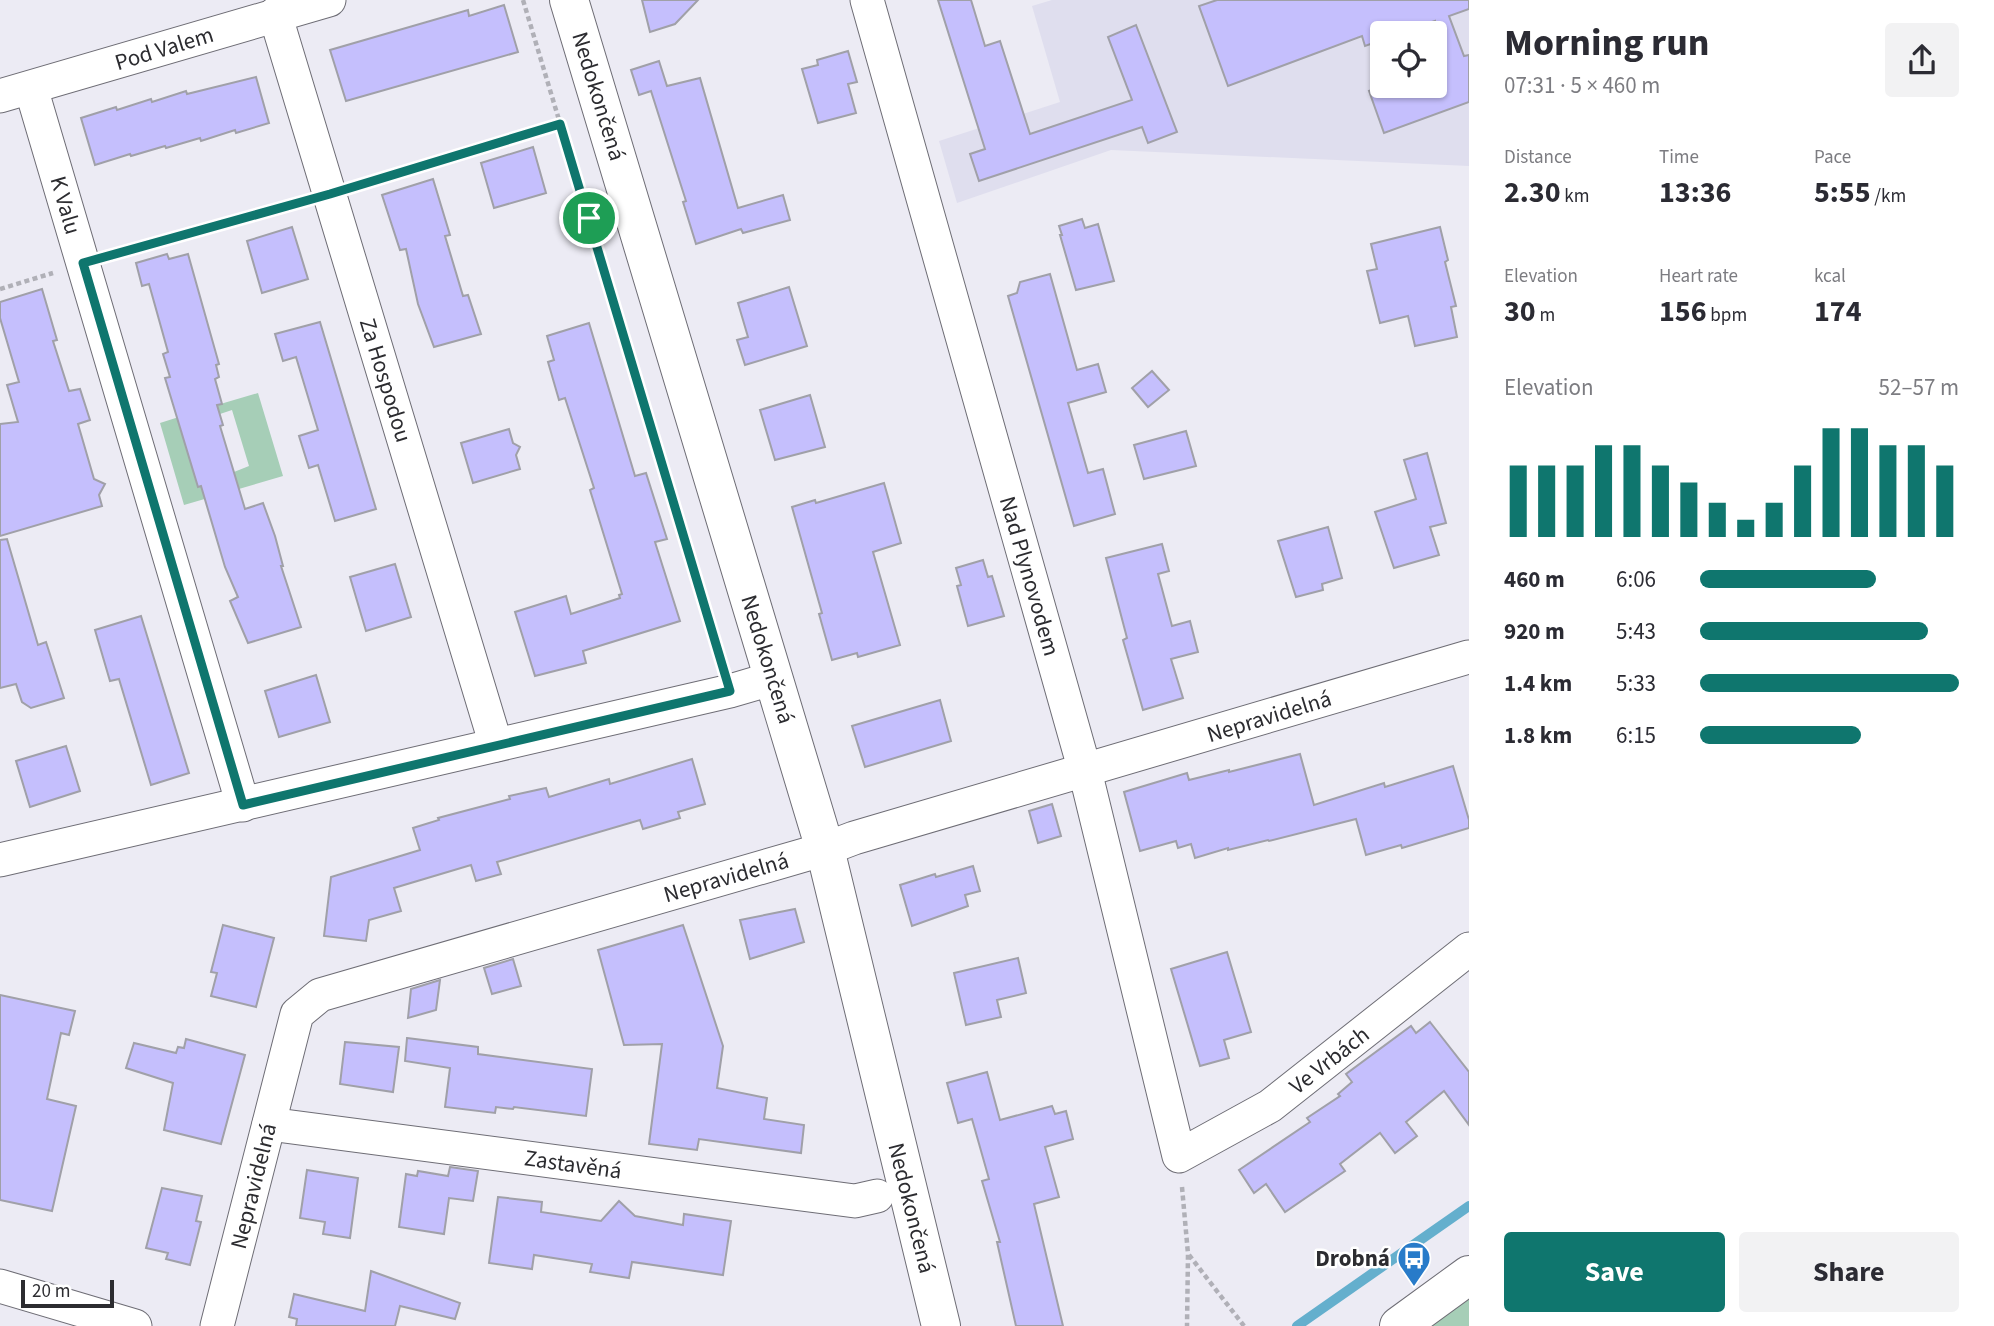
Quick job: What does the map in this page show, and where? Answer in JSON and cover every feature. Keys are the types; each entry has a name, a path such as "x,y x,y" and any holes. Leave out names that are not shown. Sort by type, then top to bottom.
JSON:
{"street":[{"name":"Pod Valem","path":"16,92 329,0"},
{"name":"Nedokončená","path":"569,0 825,849 941,1326"},
{"name":"Nad Plynovodem","path":"867,0 1084,771 1179,1156"},
{"name":"Za Hospodou","path":"275,14 496,745"},
{"name":"K Valu","path":"16,92 83,263 243,805"},
{"name":"Nepravidelná","path":"217,1326 298,1014 320,995 825,849 854,838 1468,657"},
{"path":"0,860 730,691 774,677"},
{"name":"Ve Vrbách","path":"1179,1156 1270,1106 1469,949"},
{"name":"Zastavěná","path":"269,1124 855,1201 877,1196"},
{"path":"1399,1326 1469,1275"},
{"path":"0,1286 135,1326"}],"path":[{"path":"523,0 730,691"},
{"path":"0,289 330,194 560,124"},
{"path":"1179,1156 1188,1254 1187,1326"},
{"path":"1188,1254 1244,1326"}],"shaded area":[{"path":"1052,0 1469,0 1469,166 1111,150 957,203 939,141 1060,102 1032,6"}],"green space":[{"path":"258,393 283,476 184,505 160,423 182,416 182,434 198,487 235,476 234,472 249,466 232,410 220,414 217,405"},
{"path":"1469,1295 1469,1326 1427,1326"}],"building":[{"path":"642,0 698,0 675,24 650,32"},
{"path":"938,0 971,0 985,46 1000,41 1030,134 1132,100 1108,37 1136,25 1177,132 1148,143 1142,127 979,181 970,154 985,149"},
{"path":"1217,0 1469,0 1469,9 1449,16 1464,56 1469,55 1469,102 1384,133 1372,98 1447,98 1447,21 1370,21 1370,44 1365,46 1362,36 1228,86 1199,6"},
{"path":"504,5 518,52 346,101 330,50 468,10 469,16"},
{"path":"848,51 857,82 848,84 856,113 818,123 802,69 818,65 817,60"},
{"path":"659,61 667,86 700,78 738,208 783,195 790,220 743,233 741,229 696,244 683,202 686,201 651,91 639,95 631,70"},
{"path":"256,77 269,123 201,141 200,138 131,156 130,154 95,165 81,118 116,107 117,110 151,99 152,102 186,91 187,94"},
{"path":"533,147 546,193 494,208 481,163"},
{"path":"433,179 450,235 445,236 463,296 468,295 481,334 434,347 418,304 406,249 400,250 382,195"},
{"path":"1082,219 1085,228 1098,224 1114,281 1076,290 1059,226"},
{"path":"292,227 308,279 262,293 247,241"},
{"path":"1440,227 1456,306 1451,307 1457,337 1415,346 1408,316 1380,323 1367,271 1377,269 1371,244"},
{"path":"167,254 169,259 188,254 219,364 216,365 219,377 215,379 222,404 217,405 223,425 220,426 245,509 263,503 301,627 248,643 230,601 238,597 225,567 201,486 198,487 165,378 170,377 163,354 168,352 149,284 142,286 136,263"},
{"path":"1050,274 1077,370 1098,364 1106,392 1068,403 1088,473 1103,469 1115,514 1074,526 1008,296 1017,293 1020,282"},
{"path":"789,287 807,346 745,365 737,340 748,337 738,303"},
{"path":"42,289 57,340 53,341 69,391 80,389 90,420 78,424 94,479 105,484 99,495 102,506 0,536 0,424 18,422 7,385 19,382 0,318 0,302"},
{"path":"320,322 376,509 335,521 318,465 309,468 299,436 318,430 296,357 283,361 275,334"},
{"path":"589,323 635,476 646,473 667,539 655,542 680,621 583,651 586,663 535,676 515,612 566,596 571,614 620,598 619,595 622,594 590,490 594,488 565,398 559,400 548,362 554,360 547,336"},
{"path":"1152,371 1169,390 1148,407 1132,388"},
{"path":"810,395 825,447 775,460 760,410"},
{"path":"509,429 513,443 520,447 516,455 520,469 473,483 461,443"},
{"path":"1186,431 1196,466 1144,479 1134,445"},
{"path":"1427,453 1446,523 1430,527 1439,555 1394,568 1375,512 1416,499 1404,460"},
{"path":"884,483 901,543 873,552 900,645 858,657 857,653 832,660 819,614 822,613 792,507 815,500 816,503"},
{"path":"1328,527 1342,578 1322,584 1323,590 1296,597 1278,541"},
{"path":"7,539 38,645 46,642 64,698 31,708 22,702 16,684 0,688 0,540"},
{"path":"1162,544 1169,571 1158,574 1172,626 1190,621 1198,652 1171,659 1183,698 1143,710 1123,640 1127,638 1106,558"},
{"path":"983,560 988,577 992,576 1004,616 968,626 957,586 961,585 956,568"},
{"path":"395,564 411,617 366,631 350,577"},
{"path":"141,616 189,773 151,785 119,679 110,681 95,630"},
{"path":"316,675 330,722 279,737 265,691"},
{"path":"940,700 951,741 865,767 852,726"},
{"path":"66,746 80,791 30,807 16,761"},
{"path":"1300,754 1314,805 1384,783 1385,787 1453,766 1469,828 1402,848 1401,845 1366,855 1356,819 1195,858 1191,844 1178,848 1176,841 1140,851 1124,792 1187,773 1189,780"},
{"path":"692,759 705,804 678,812 680,818 643,829 640,820 497,862 501,874 476,881 471,865 394,888 401,911 369,920 366,941 324,936 331,877 420,850 413,828 439,820 438,818 510,799 509,796 546,788 549,797 609,779 610,784"},
{"path":"1052,804 1061,836 1038,843 1029,811"},
{"path":"973,866 980,891 965,895 968,906 912,926 900,885"},
{"path":"795,909 804,942 750,959 740,920"},
{"path":"223,925 274,938 256,1007 211,996 217,973 211,972"},
{"path":"683,925 723,1046 717,1088 767,1098 764,1119 804,1125 801,1153 699,1139 697,1150 649,1144 662,1044 624,1045 598,950"},
{"path":"1227,952 1251,1032 1224,1040 1229,1058 1200,1066 1171,969"},
{"path":"1018,958 1026,993 997,1000 1001,1017 966,1025 954,973"},
{"path":"513,959 521,986 492,994 484,968"},
{"path":"440,980 436,1010 408,1018 411,989"},
{"path":"0,995 75,1011 69,1035 61,1033 47,1099 76,1106 52,1211 0,1200"},
{"path":"1430,1022 1469,1072 1469,1125 1444,1091 1406,1122 1417,1136 1395,1153 1380,1133 1340,1164 1345,1171 1285,1212 1266,1184 1254,1193 1239,1170 1310,1122 1307,1118 1340,1096 1338,1094 1352,1082 1346,1074 1411,1026 1416,1033"},
{"path":"407,1038 478,1047 478,1054 592,1069 586,1116 514,1107 496,1107 495,1113 445,1107 450,1068 405,1061"},
{"path":"186,1039 245,1055 221,1144 164,1130 173,1083 126,1068 134,1043 176,1053 178,1047 184,1048"},
{"path":"345,1042 399,1047 393,1092 340,1084"},
{"path":"987,1072 1000,1120 1052,1106 1055,1114 1066,1111 1073,1139 1045,1147 1059,1197 1034,1204 1063,1326 1016,1326 997,1242 1000,1242 982,1181 989,1179 972,1119 958,1123 947,1083"},
{"path":"450,1167 478,1171 473,1201 449,1198 444,1234 399,1227 406,1174 417,1176 418,1171 448,1176"},
{"path":"307,1170 358,1178 350,1238 323,1234 325,1222 300,1218"},
{"path":"162,1188 202,1196 196,1221 201,1222 190,1265 166,1259 168,1253 146,1248"},
{"path":"498,1197 542,1202 541,1212 601,1221 619,1201 635,1216 683,1225 684,1214 731,1221 723,1275 632,1262 629,1278 590,1272 592,1264 534,1255 532,1269 489,1263"},
{"path":"371,1271 460,1303 455,1319 400,1306 395,1326 296,1326 297,1319 289,1317 294,1294 365,1311"}],"waterway":[{"path":"1297,1326 1469,1206"}],"place":[{"name":"Drobná","path":"1414,1288"}],"route":[{"path":"560,124 589,218 730,691 243,805 83,263 330,194 560,124"}]}
